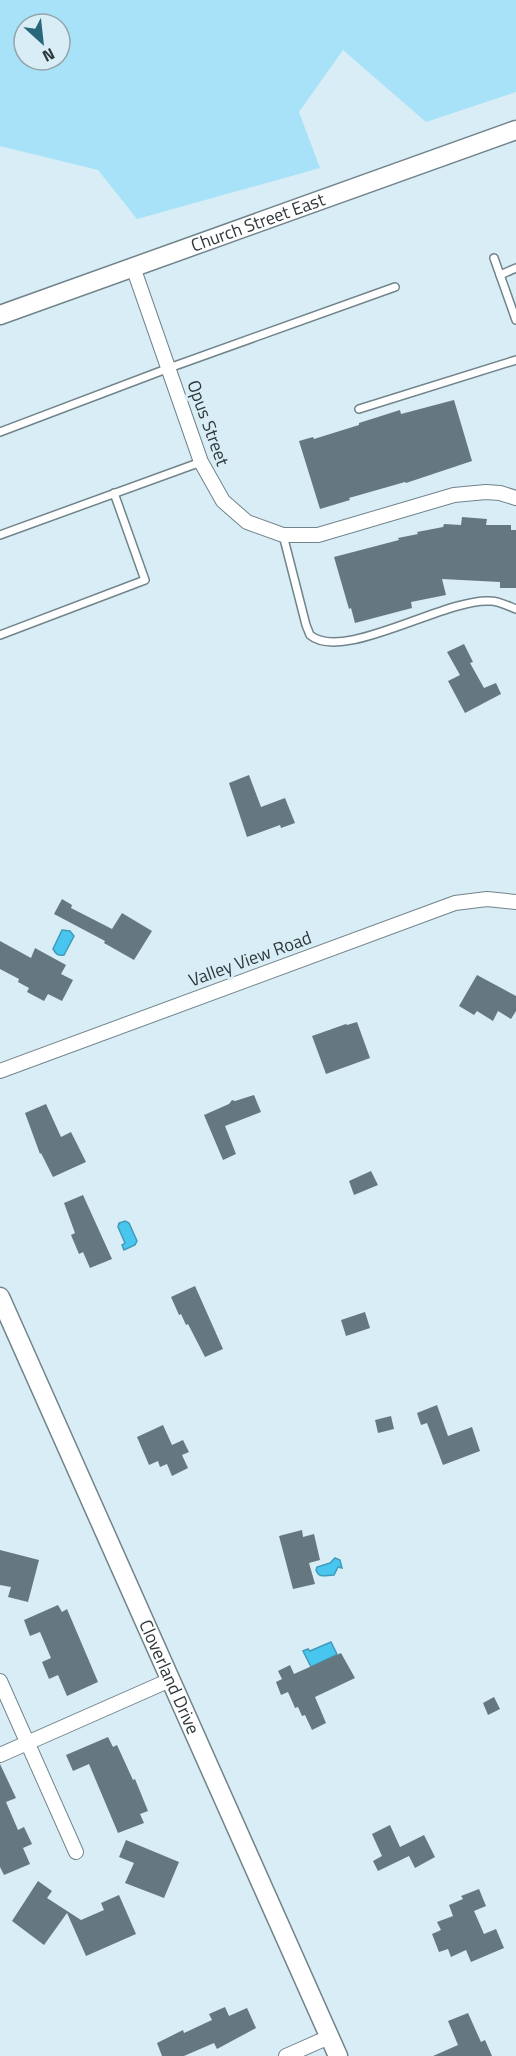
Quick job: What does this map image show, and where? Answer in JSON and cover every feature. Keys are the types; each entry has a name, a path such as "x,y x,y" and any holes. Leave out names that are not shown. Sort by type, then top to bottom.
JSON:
{"street":[{"name":"Church Street East","path":"0,315 516,130"},
{"name":"Opus Street","path":"134,267 201,462 223,501 247,522 283,535 318,535 470,492 500,493 516,498"},
{"name":"Valley View Road","path":"0,1071 455,903 487,898 516,902"},
{"name":"Cloverland Drive","path":"0,1296 338,2056"},
{"path":"0,1755 170,1680"},
{"path":"0,1681 75,1852"},
{"path":"286,2056 329,2037"}],"lane":[{"path":"494,258 516,320"},
{"path":"500,274 516,268"},
{"path":"0,432 169,368 395,287"},
{"path":"359,409 516,360"},
{"path":"0,535 201,462"},
{"path":"0,635 145,580 114,493"},
{"path":"283,535 306,626 310,635 322,642 335,643 360,639 476,602 491,601 516,609"}],"shaded area":[{"path":"0,0 516,0 516,92 426,122 343,50 299,112 320,168 137,219 98,170 0,146"}],"water":[{"path":"62,930 70,931 74,936 64,955 60,955 53,949"},
{"path":"125,1221 129,1223 137,1241 135,1245 124,1250 122,1245 125,1243 118,1227 119,1223"},
{"path":"335,1558 340,1560 342,1568 338,1567 334,1575 319,1575 317,1567 330,1563"},
{"path":"331,1642 337,1654 311,1667 303,1651 308,1649 310,1651"}],"building":[{"path":"454,400 472,461 320,509 299,441 313,437 314,439 400,410 401,414"},
{"path":"462,517 487,519 486,525 511,525 511,530 516,530 516,588 500,588 500,582 442,579 446,595 411,602 412,608 355,623 334,557 399,540 398,538 418,534 417,532 443,527 444,524 461,525"},
{"path":"464,644 473,662 470,663 484,688 496,683 501,694 465,713 448,681 460,675 447,652"},
{"path":"249,775 261,807 285,798 295,823 281,828 280,825 247,837 229,783"},
{"path":"62,899 72,905 71,908 112,929 122,913 152,931 134,960 104,943 105,941 54,914"},
{"path":"0,941 31,958 35,948 66,965 61,974 73,980 62,1001 48,994 44,1001 27,992 29,988 18,982 19,979 0,969"},
{"path":"477,975 516,996 516,1011 511,1019 498,1011 493,1021 477,1011 474,1015 459,1006"},
{"path":"357,1022 370,1058 326,1074 312,1036"},
{"path":"254,1095 261,1112 225,1126 236,1154 223,1160 204,1115 229,1104 232,1100"},
{"path":"46,1104 61,1137 71,1132 86,1162 53,1177 40,1154 25,1113"},
{"path":"371,1171 378,1185 354,1195 349,1181"},
{"path":"83,1195 112,1259 90,1268 83,1252 79,1254 71,1235 75,1233 64,1203"},
{"path":"195,1286 223,1349 205,1357 188,1324 186,1325 181,1314 179,1315 171,1297"},
{"path":"365,1312 370,1328 346,1336 341,1320"},
{"path":"437,1405 448,1436 472,1427 480,1451 443,1465 427,1423 421,1425 417,1413"},
{"path":"391,1416 394,1429 378,1433 375,1420"},
{"path":"163,1425 172,1445 183,1440 189,1452 182,1455 188,1468 172,1476 167,1464 160,1467 158,1461 149,1465 137,1437"},
{"path":"302,1530 303,1537 314,1534 320,1560 309,1563 315,1584 293,1589 279,1536"},
{"path":"0,1550 39,1560 28,1602 8,1597 11,1587 0,1585"},
{"path":"58,1605 62,1612 67,1609 98,1682 67,1696 58,1675 49,1679 42,1662 51,1658 40,1632 30,1636 24,1620"},
{"path":"341,1653 355,1678 315,1697 326,1723 312,1730 305,1715 302,1716 298,1707 295,1708 288,1692 281,1695 276,1682 282,1679 278,1671 290,1665 294,1674"},
{"path":"494,1697 500,1709 488,1715 483,1703"},
{"path":"108,1737 113,1747 117,1745 133,1780 135,1779 148,1811 140,1814 144,1823 118,1833 89,1764 73,1771 66,1755"},
{"path":"0,1764 16,1798 6,1802 18,1830 24,1827 32,1844 23,1848 30,1864 4,1875 0,1867"},
{"path":"390,1825 400,1847 424,1835 435,1857 415,1868 409,1856 378,1871 373,1861 382,1856 372,1834"},
{"path":"126,1840 179,1862 164,1898 125,1883 134,1863 119,1857"},
{"path":"38,1881 52,1891 47,1898 81,1920 104,1910 101,1903 119,1895 136,1934 86,1956 67,1913 44,1945 12,1921"},
{"path":"479,1889 486,1906 474,1911 484,1934 496,1929 504,1948 471,1962 466,1950 451,1957 448,1949 439,1952 432,1934 441,1930 437,1922 453,1916 449,1905 463,1899 461,1896"},
{"path":"225,2007 229,2016 247,2008 256,2028 217,2049 214,2043 184,2056 162,2056 157,2043 183,2030 184,2033 212,2020 209,2014"},
{"path":"468,2013 481,2042 485,2040 492,2056 433,2056 458,2045 448,2021"}]}
